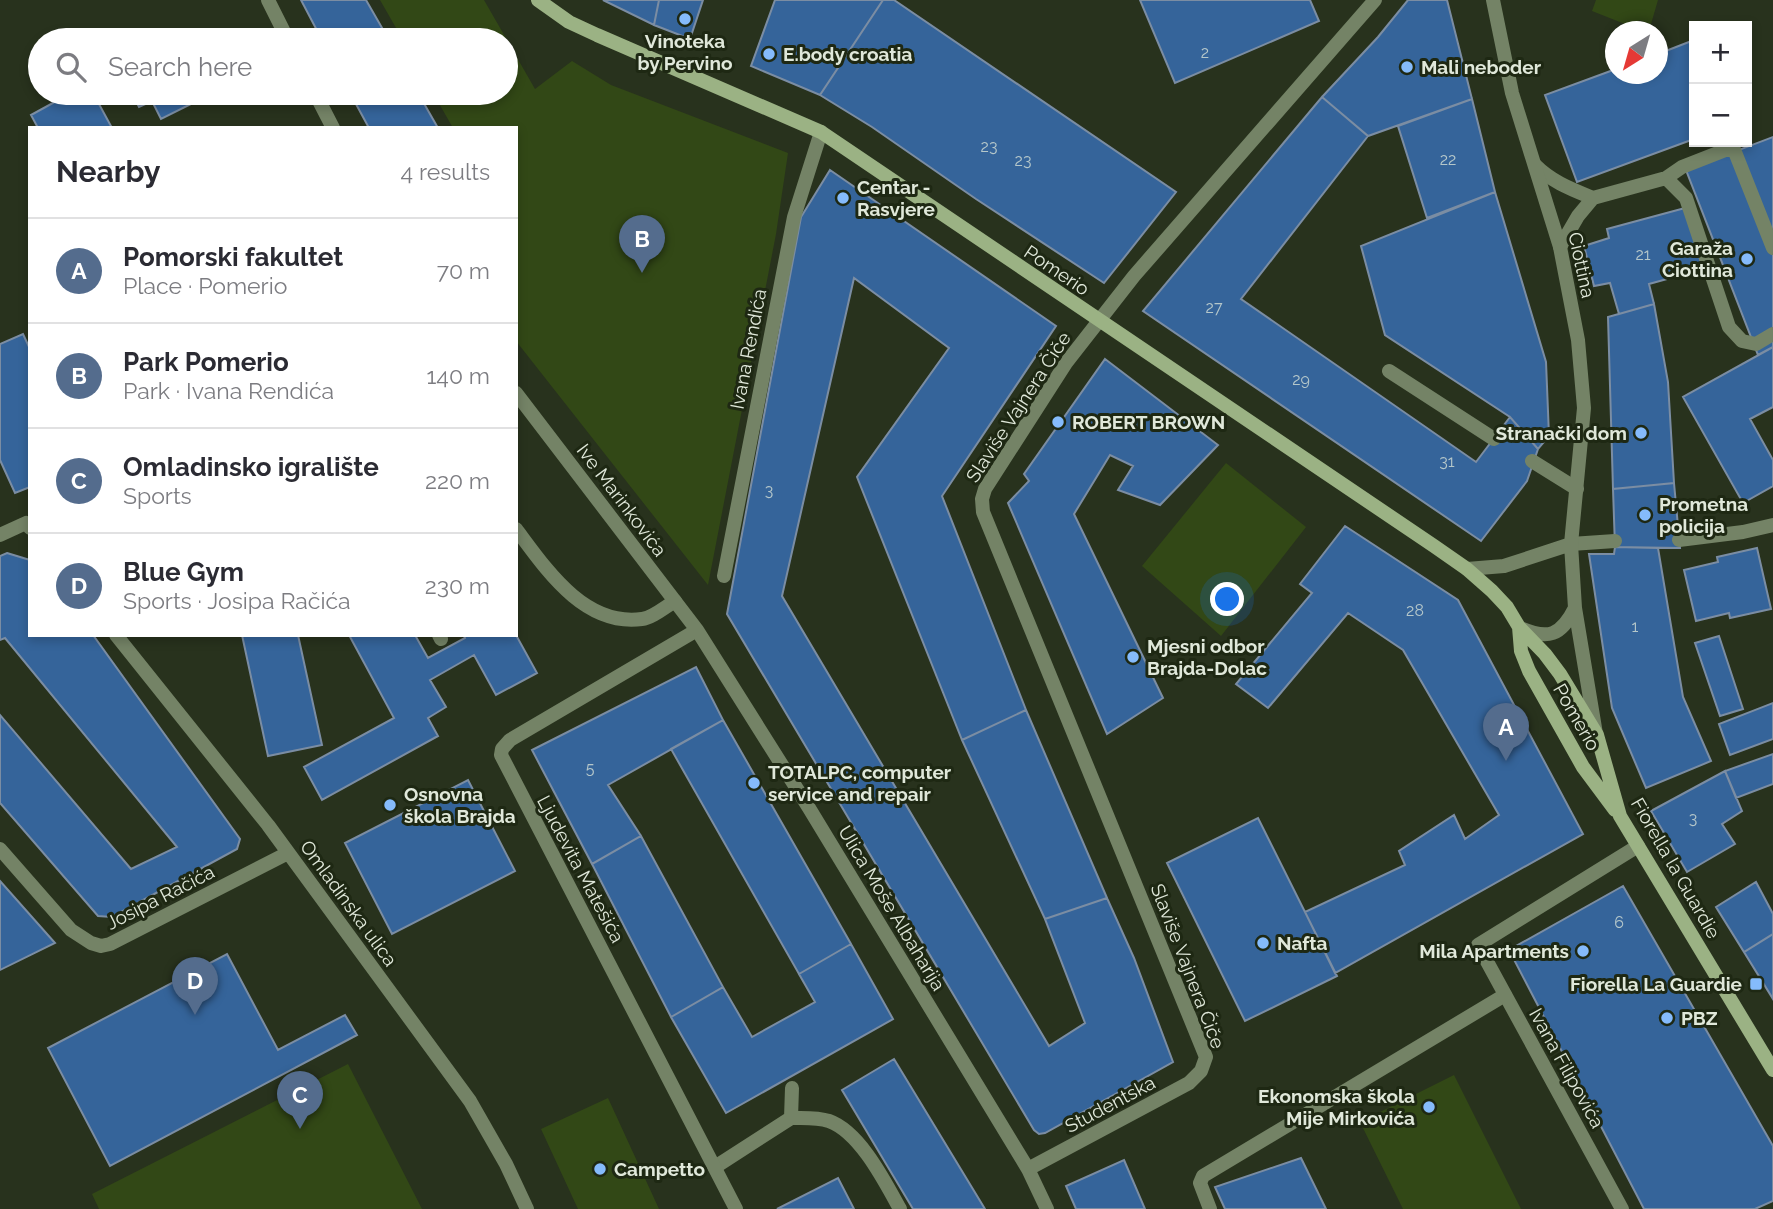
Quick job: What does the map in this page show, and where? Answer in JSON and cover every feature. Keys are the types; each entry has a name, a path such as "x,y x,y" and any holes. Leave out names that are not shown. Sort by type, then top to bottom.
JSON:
{"main road":[{"name":"Pomerio","path":"538,0 569,22 821,132 1467,569 1507,607 1519,627 1545,654 1597,735"},
{"name":"Pomerio","path":"1519,627 1521,651 1529,671 1583,767 1620,816"},
{"name":"Fiorella la Guardie","path":"1597,735 1620,816 1773,1070"}],"street":[{"path":"268,0 282,28"},
{"name":"Slaviše Vajnera Čiče","path":"1205,1065 1206,1057 1202,1046 983,512 982,499 985,489 1066,363 1098,321 1134,276 1375,0"},
{"name":"Ciottina","path":"1493,0 1512,93 1560,247 1578,340 1584,408 1571,544"},
{"path":"321,105 332,126"},
{"name":"Ivana Rendića","path":"724,576 792,224 821,132"},
{"path":"1560,247 1578,216 1593,198 1666,178 1682,167 1733,147 1773,248"},
{"path":"1535,165 1562,186 1593,198"},
{"path":"1666,178 1686,198 1730,327 1742,341 1756,344 1773,334"},
{"path":"1389,371 1494,439"},
{"name":"Ive Marinkovića","path":"518,396 697,630"},
{"path":"1532,461 1577,489"},
{"path":"0,536 26,523 28,526"},
{"path":"1679,540 1743,532 1773,525"},
{"path":"518,532 554,580 590,609 605,616 643,619 675,601"},
{"path":"1467,569 1504,566 1571,544 1615,541"},
{"name":"Fiorella la Guardie","path":"1571,544 1575,608 1597,735"},
{"path":"1519,627 1536,635 1550,635 1566,624 1575,608"},
{"name":"Ljudevita Matešića","path":"697,630 510,740 502,749 501,755 736,1209"},
{"name":"Ulica Moše Albaharija","path":"697,630 809,808 1028,1169 1047,1209"},
{"name":"Omladinska ulica","path":"118,637 288,853 470,1101 506,1164 527,1209"},
{"name":"Ivana Filipovića","path":"1622,1209 1478,946 1638,846"},
{"name":"Josipa Račića","path":"0,849 71,930 101,946 110,944 288,853"},
{"path":"1210,1209 1200,1183 1203,1176 1505,996"},
{"name":"Studentska","path":"1028,1169 1189,1083 1205,1065"},
{"path":"791,1118 792,1088"},
{"path":"715,1167 791,1118 822,1120 841,1128 873,1162 900,1209"}],"green space":[{"path":"380,0 484,0 500,28 396,28"},
{"path":"1596,0 1658,0 1652,21 1617,21 1592,11"},
{"path":"518,59 535,89 572,61 611,85 788,153 776,234 708,585 518,344 518,126 452,126 440,105 518,105"},
{"path":"1226,463 1306,527 1221,636 1142,566"},
{"path":"348,1064 422,1209 99,1209 92,1194"},
{"path":"1454,1075 1521,1209 1403,1209 1360,1122"},
{"name":"Campetto","path":"608,1098 659,1209 578,1209 541,1129"}],"building":[{"path":"301,0 366,0 382,28 316,28"},
{"path":"603,0 659,0 654,25"},
{"path":"659,0 703,0 690,39 654,25"},
{"path":"775,0 883,0 820,95 751,66"},
{"path":"883,0 894,0 1176,192 1104,283 820,95"},
{"path":"1140,0 1310,0 1319,21 1175,83"},
{"name":"Mali neboder","path":"1408,0 1447,0 1472,99 1368,136 1322,97"},
{"path":"1689,42 1689,141 1577,182 1545,95 1605,73 1605,84 1668,84 1668,50"},
{"path":"1322,97 1368,136 1241,299 1476,462 1510,417 1538,449 1527,481 1481,541 1143,311"},
{"path":"1472,99 1495,192 1427,218 1398,126"},
{"path":"49,105 100,105 111,126 37,126 31,115"},
{"path":"154,105 189,105 161,119"},
{"path":"357,105 425,105 437,126 368,126"},
{"name":"Garaža Ciottina","path":"1773,137 1773,347 1758,355 1686,170"},
{"path":"830,170 1056,326 942,496 1026,710 962,740 857,477 949,348 854,278 782,596 1049,1046 1085,1023 1045,919 1107,898 1134,958 1173,1062 1045,1133 1039,1134 1034,1130 727,614 801,217"},
{"path":"1495,192 1546,362 1549,436 1538,449 1510,417 1385,335 1361,246"},
{"path":"1685,208 1703,269 1649,284 1654,304 1619,314 1610,283 1594,286 1584,246 1609,238 1607,229"},
{"name":"Stranački dom","path":"1654,304 1668,382 1674,483 1613,489 1608,317"},
{"path":"23,334 28,345 28,488 15,493 0,460 0,344"},
{"path":"1773,347 1773,407 1750,419 1773,460 1773,486 1743,503 1683,397"},
{"path":"1105,359 1218,445 1160,505 1118,490 1133,466 1110,455 1074,514 1163,698 1107,734 1008,503 1029,481 1024,474"},
{"name":"Prometna policija","path":"1674,483 1680,548 1615,547 1613,489"},
{"path":"1345,526 1458,600 1583,834 1335,973 1305,912 1405,865 1399,851 1454,815 1465,839 1499,815 1403,650 1348,613 1268,708 1236,684 1312,593 1300,584"},
{"path":"1615,547 1658,548 1683,697 1711,761 1646,788 1612,708 1589,554 1614,554"},
{"path":"1757,548 1771,609 1730,618 1729,613 1696,621 1684,570 1718,562 1717,557"},
{"path":"7,553 28,559 28,637 94,637 240,839 237,849 112,917 98,916 0,803 0,715 131,869 177,847 5,638 0,640 0,556"},
{"path":"1719,636 1743,709 1720,716 1695,643"},
{"path":"242,637 298,637 322,745 268,756"},
{"path":"350,637 416,637 428,658 465,637 517,637 537,673 496,695 474,655 430,680 446,707 428,718 438,736 322,800 304,767 394,718"},
{"path":"696,667 723,720 608,785 641,836 592,864 532,750"},
{"path":"1773,703 1773,739 1730,755 1719,724"},
{"path":"1026,710 1107,898 1045,919 962,740"},
{"path":"723,720 851,944 799,974 671,749"},
{"path":"1773,754 1773,784 1736,798 1725,771"},
{"path":"1725,771 1742,811 1722,824 1735,844 1687,872 1651,811"},
{"path":"468,780 515,871 392,934 345,843"},
{"name":"Nafta","path":"1258,818 1337,976 1245,1021 1167,863"},
{"path":"641,836 723,987 671,1017 592,864"},
{"path":"0,881 55,943 0,970"},
{"path":"1756,882 1773,914 1773,934 1744,952 1716,907"},
{"path":"1623,886 1773,1146 1773,1201 1755,1209 1644,1209 1509,950"},
{"path":"1773,934 1773,999 1744,952"},
{"path":"851,944 893,1019 726,1113 671,1017 723,987 752,1037 815,1002 799,974"},
{"path":"227,954 278,1050 345,1015 357,1035 110,1166 48,1048"},
{"path":"894,1059 985,1209 913,1209 842,1090"},
{"path":"1301,1158 1326,1209 1225,1209 1215,1187"},
{"path":"1124,1160 1145,1209 1076,1209 1066,1186"},
{"path":"838,1178 854,1209 777,1209"}],"place":[{"name":"Vinoteka by Pervino","path":"685,19"},
{"name":"E.body croatia","path":"769,54"},
{"name":"Mali neboder","path":"1407,67"},
{"name":"Centar - Rasvjere","path":"843,198"},
{"name":"Garaža Ciottina","path":"1747,259"},
{"name":"Park Pomerio","path":"642,273"},
{"name":"ROBERT BROWN","path":"1058,422"},
{"name":"Stranački dom","path":"1641,433"},
{"name":"Prometna policija","path":"1645,515"},
{"name":"Mjesni odbor Brajda-Dolac","path":"1133,657"},
{"name":"Pomorski fakultet","path":"1506,761"},
{"name":"TOTALPC, computer service and repair","path":"754,783"},
{"name":"Osnovna škola Brajda","path":"390,805"},
{"name":"Nafta","path":"1263,943"},
{"name":"Mila Apartments","path":"1583,951"},
{"name":"Fiorella La Guardie","path":"1756,984"},
{"name":"Blue Gym","path":"195,1015"},
{"name":"PBZ","path":"1667,1018"},
{"name":"Ekonomska škola Mije Mirkovića","path":"1429,1107"},
{"name":"Omladinsko igralište","path":"300,1129"},
{"name":"Campetto","path":"600,1169"}]}
